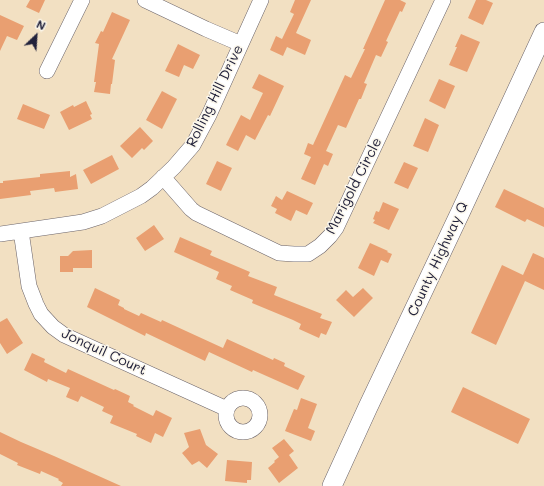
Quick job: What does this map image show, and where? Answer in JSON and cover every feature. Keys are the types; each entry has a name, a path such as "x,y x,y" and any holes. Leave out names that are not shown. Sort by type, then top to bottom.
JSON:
{"main road":[{"name":"County Highway Q","path":"332,486 463,206 539,54 544,32"}],"street":[{"path":"47,71 82,0"},
{"path":"145,0 241,44"},
{"name":"Rolling Hill Drive","path":"0,234 83,222 102,216 141,196 163,177 193,145 209,115 261,0"},
{"name":"Marigold Circle","path":"163,177 196,213 279,253 308,254 320,246 336,228 443,0"},
{"name":"Jonquil Court","path":"21,231 29,286 41,314 52,327 64,335 227,409"}],"building":[{"path":"30,0 45,0 39,13 26,7"},
{"path":"295,0 311,0 296,33 311,40 305,55 287,47 283,56 270,50 276,36 282,39 294,14 290,12"},
{"path":"385,0 400,0 406,3 402,12 400,11 386,41 388,42 381,57 376,55 364,83 367,84 361,99 359,99 346,128 338,125 326,151 333,154 328,166 324,164 315,185 301,179 311,157 304,154 308,143 313,145 345,75 351,78 365,49 363,49"},
{"path":"476,0 486,0 493,3 483,25 468,18"},
{"path":"112,12 130,20 112,59 115,60 110,94 94,92 96,82 94,82 99,44 95,43 101,31 103,32"},
{"path":"0,15 24,26 17,40 7,36 0,51"},
{"path":"461,34 480,42 467,72 449,65"},
{"path":"178,44 200,55 193,69 184,65 179,77 165,71"},
{"path":"259,74 284,86 270,116 268,115 255,140 246,135 238,151 226,145 241,115 250,120 263,93 252,88"},
{"path":"439,79 455,86 445,109 429,101"},
{"path":"162,91 177,99 162,129 146,120"},
{"path":"86,101 92,114 90,115 92,119 69,130 60,112 73,105 74,107"},
{"path":"23,104 50,115 44,129 17,119"},
{"path":"425,118 439,125 428,152 413,146"},
{"path":"140,127 153,141 144,150 142,148 132,158 120,146"},
{"path":"112,155 119,169 91,184 83,170"},
{"path":"217,161 232,168 221,191 206,184"},
{"path":"404,162 418,168 408,189 394,183"},
{"path":"70,171 70,177 76,174 78,189 55,192 54,188 30,191 31,195 0,199 0,183 3,183 3,181 40,177 40,174"},
{"path":"504,189 544,208 544,227 527,219 525,222 495,207"},
{"path":"287,191 313,203 307,215 296,210 291,221 275,213 277,209 271,206 276,196 282,200"},
{"path":"383,202 399,209 389,230 373,223 375,220 373,219 376,211 379,212"},
{"path":"154,225 164,239 145,251 136,238"},
{"path":"180,237 212,251 210,255 250,272 248,276 277,287 274,295 322,314 320,318 332,322 326,335 321,333 319,338 299,329 301,324 252,303 253,300 230,290 232,286 216,279 219,272 174,252"},
{"path":"370,243 392,254 388,263 381,260 374,276 358,268"},
{"path":"92,250 92,268 73,268 73,272 60,272 60,256 68,256 73,251"},
{"path":"533,253 544,258 544,290 525,281 496,345 471,333 502,265 523,275"},
{"path":"95,288 120,300 118,305 139,316 141,313 161,322 162,320 223,348 227,339 273,360 274,358 285,363 284,366 305,376 298,390 253,370 252,372 209,352 205,361 146,333 145,336 87,307"},
{"path":"363,288 373,298 354,317 336,300 346,290 353,297"},
{"path":"7,318 23,343 7,354 0,343 0,322"},
{"path":"32,353 45,359 44,362 66,373 68,369 130,396 128,402 153,416 156,410 172,418 163,437 155,433 151,443 136,436 137,434 110,423 113,416 102,411 104,407 81,396 78,402 66,397 70,388 48,379 47,382 24,370"},
{"path":"463,387 530,419 518,444 451,412"},
{"path":"301,398 317,404 308,428 315,431 311,441 285,431 294,409 297,410"},
{"path":"200,429 206,445 218,454 207,468 199,461 192,465 182,453 189,447 184,433"},
{"path":"0,432 121,486 61,486 63,483 58,480 59,479 41,471 40,474 17,465 18,463 0,454"},
{"path":"284,439 294,451 289,455 298,468 279,483 268,468 279,457 272,448"},
{"path":"227,460 252,462 251,480 247,480 247,483 225,481"}]}
